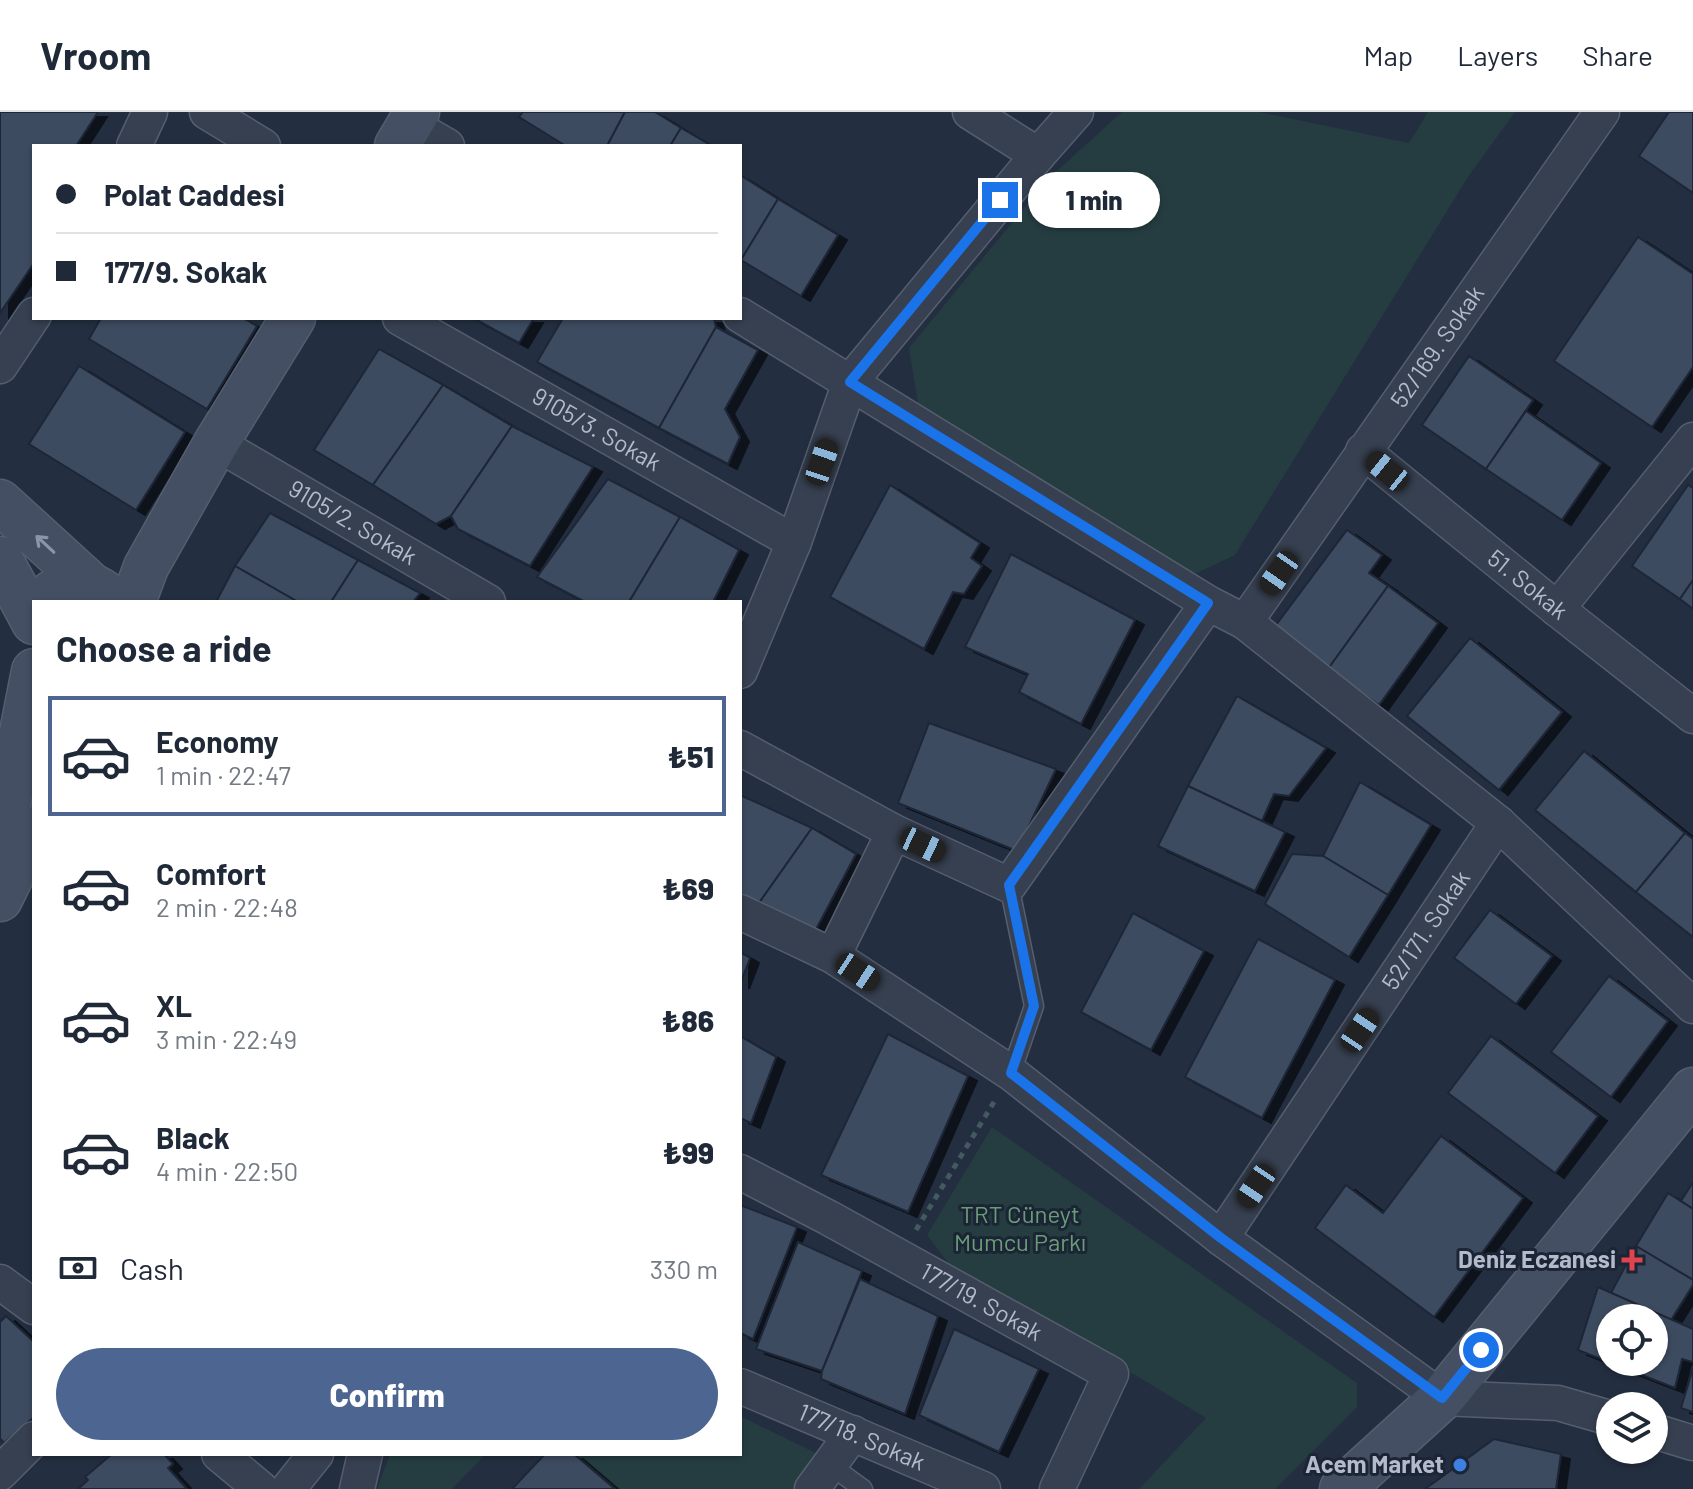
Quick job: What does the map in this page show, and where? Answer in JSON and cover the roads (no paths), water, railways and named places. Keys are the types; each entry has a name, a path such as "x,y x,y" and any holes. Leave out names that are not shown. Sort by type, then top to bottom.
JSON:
{"main road":[{"path":"118,590 216,443 292,320"},
{"path":"0,502 118,590"},
{"path":"0,559 32,617"},
{"path":"44,600 65,585 118,590"},
{"path":"0,845 32,682"},
{"path":"0,899 32,833"},
{"path":"1342,1489 1442,1398 1693,1090"}],"street":[{"path":"135,144 150,112"},
{"path":"207,112 260,144"},
{"path":"970,112 1038,155"},
{"path":"742,666 794,542 850,382 1076,112"},
{"name":"52/169. Sokak","path":"1245,622 1602,112"},
{"path":"408,127 443,144"},
{"path":"742,316 1208,603 1245,622 1498,823 1693,1006"},
{"path":"0,366 32,318"},
{"name":"9105/3. Sokak","path":"404,320 794,542"},
{"path":"1557,609 1693,440"},
{"name":"9105/2. Sokak","path":"216,443 485,600"},
{"name":"51. Sokak","path":"1363,451 1693,716"},
{"path":"742,749 894,832 1009,885 1208,603"},
{"name":"52/171. Sokak","path":"1221,1238 1498,823"},
{"path":"833,956 894,832"},
{"path":"742,913 833,956 1011,1073 1221,1238 1442,1398 1558,1403 1596,1414"},
{"name":"177/19. Sokak","path":"742,1173 1111,1374 1057,1489"},
{"path":"0,1282 32,1306"},
{"name":"177/18. Sokak","path":"742,1387 983,1489"},
{"path":"821,1477 853,1433"},
{"path":"1668,1435 1693,1443"},
{"path":"0,1473 32,1441"},
{"path":"221,1456 261,1489"},
{"path":"288,1489 314,1456"},
{"path":"357,1489 365,1456"}],"lane":[{"path":"1009,885 1034,1006 1011,1073"},
{"path":"821,1477 863,1489"}],"place":[{"name":"Deniz Eczanesi","path":"1632,1260"},
{"name":"Acem Market","path":"1460,1465"}],"park label":[{"name":"TRT Cüneyt Mumcu Parkı","path":"1020,1229"}]}
